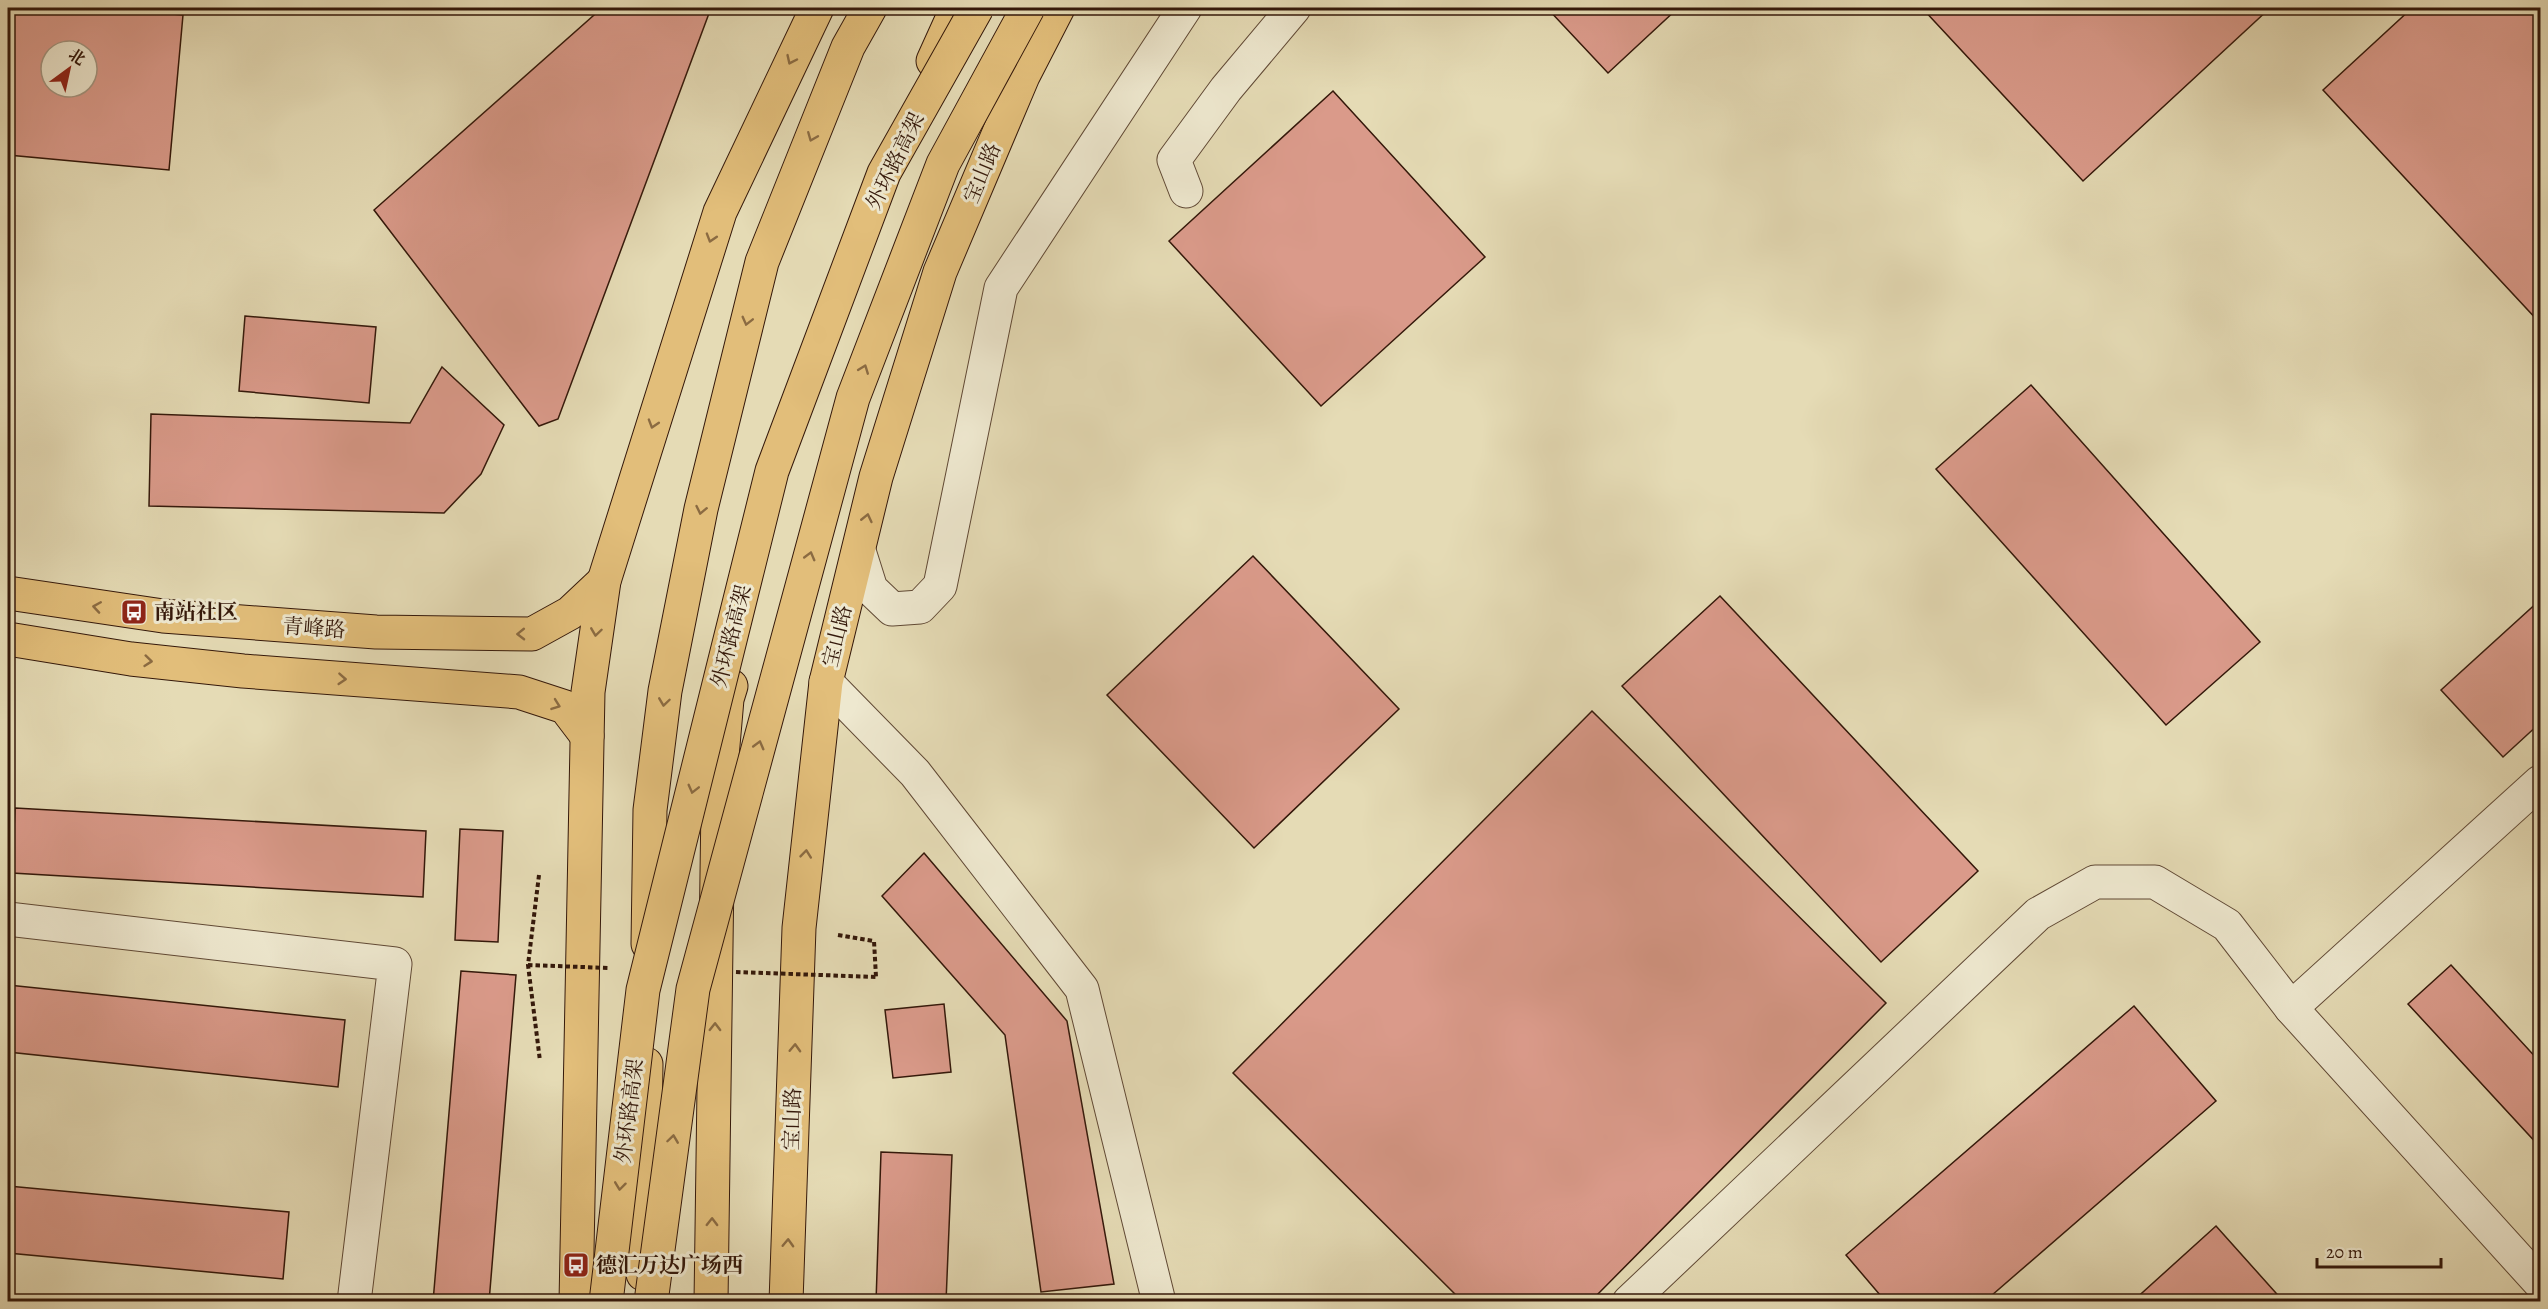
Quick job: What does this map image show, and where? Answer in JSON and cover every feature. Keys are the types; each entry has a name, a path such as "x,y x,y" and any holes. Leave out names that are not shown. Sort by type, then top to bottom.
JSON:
{"main road":[{"path":"576,1302 588,692 604,581 720,212 816,8"},
{"path":"643,1302 650,810 665,691 701,509 762,262 848,48 870,8"},
{"path":"711,1302 718,803 727,699 780,497 856,274 935,54 957,8"},
{"name":"外环路高架","path":"606,1302 644,990 772,471 884,173 977,8"},
{"path":"651,1302 693,988 853,398 944,164 1028,8"},
{"name":"宝山路","path":"786,1302 799,928 826,682 876,477 940,272 1023,76 1058,8"},
{"name":"青峰路","path":"8,593 163,616 376,632 532,634 570,613 604,581"},
{"path":"8,639 131,659 243,671 519,692 565,707 587,736"}],"street":[{"path":"859,551 871,589 892,609 920,607 939,586 1001,288 1185,8"},
{"path":"1186,191 1174,160 1226,89 1294,8"},
{"path":"826,682 915,773 1082,989 1159,1302"},
{"path":"2291,1008 2541,782"},
{"path":"1629,1302 2038,914 2095,882 2155,882 2227,925 2291,1008 2541,1283"},
{"path":"8,919 395,964 354,1302"}],"path":[{"path":"539,874 528,965 540,1066"},
{"path":"874,941 876,977"}],"building":[{"path":"8,8 108,8 183,15 169,170 8,155"},
{"path":"602,8 711,8 558,419 539,426 374,210"},
{"path":"1547,8 1678,8 1608,73"},
{"path":"1922,8 2270,8 2083,181"},
{"path":"2412,8 2540,8 2540,323 2323,90"},
{"path":"1333,91 1485,257 1321,406 1169,241"},
{"path":"245,316 376,327 369,403 239,391"},
{"path":"442,367 504,425 481,474 444,513 149,506 151,414 410,423"},
{"path":"2031,385 2260,642 2166,725 1936,469"},
{"path":"1253,556 1399,709 1254,848 1107,695"},
{"path":"1720,596 1978,871 1881,962 1622,686"},
{"path":"2540,600 2540,723 2503,757 2441,690"},
{"path":"1592,711 1886,1003 1590,1302 1463,1302 1233,1073"},
{"path":"15,808 426,831 423,897 12,873"},
{"path":"460,829 503,831 498,942 455,940"},
{"path":"924,853 1067,1021 1114,1284 1041,1292 1005,1035 882,896"},
{"path":"2451,965 2540,1062 2540,1147 2408,1004"},
{"path":"461,971 516,975 489,1302 433,1302"},
{"path":"8,985 345,1020 338,1087 8,1052"},
{"path":"944,1004 951,1072 893,1078 885,1010"},
{"path":"2134,1006 2216,1101 1984,1302 1886,1302 1846,1255"},
{"path":"881,1152 952,1155 946,1302 876,1302"},
{"path":"8,1186 289,1212 283,1279 8,1253"},
{"path":"2216,1226 2284,1302 2132,1302"}],"place":[{"name":"南站社区","path":"134,612"},
{"name":"德汇万达广场西","path":"576,1265"}]}
